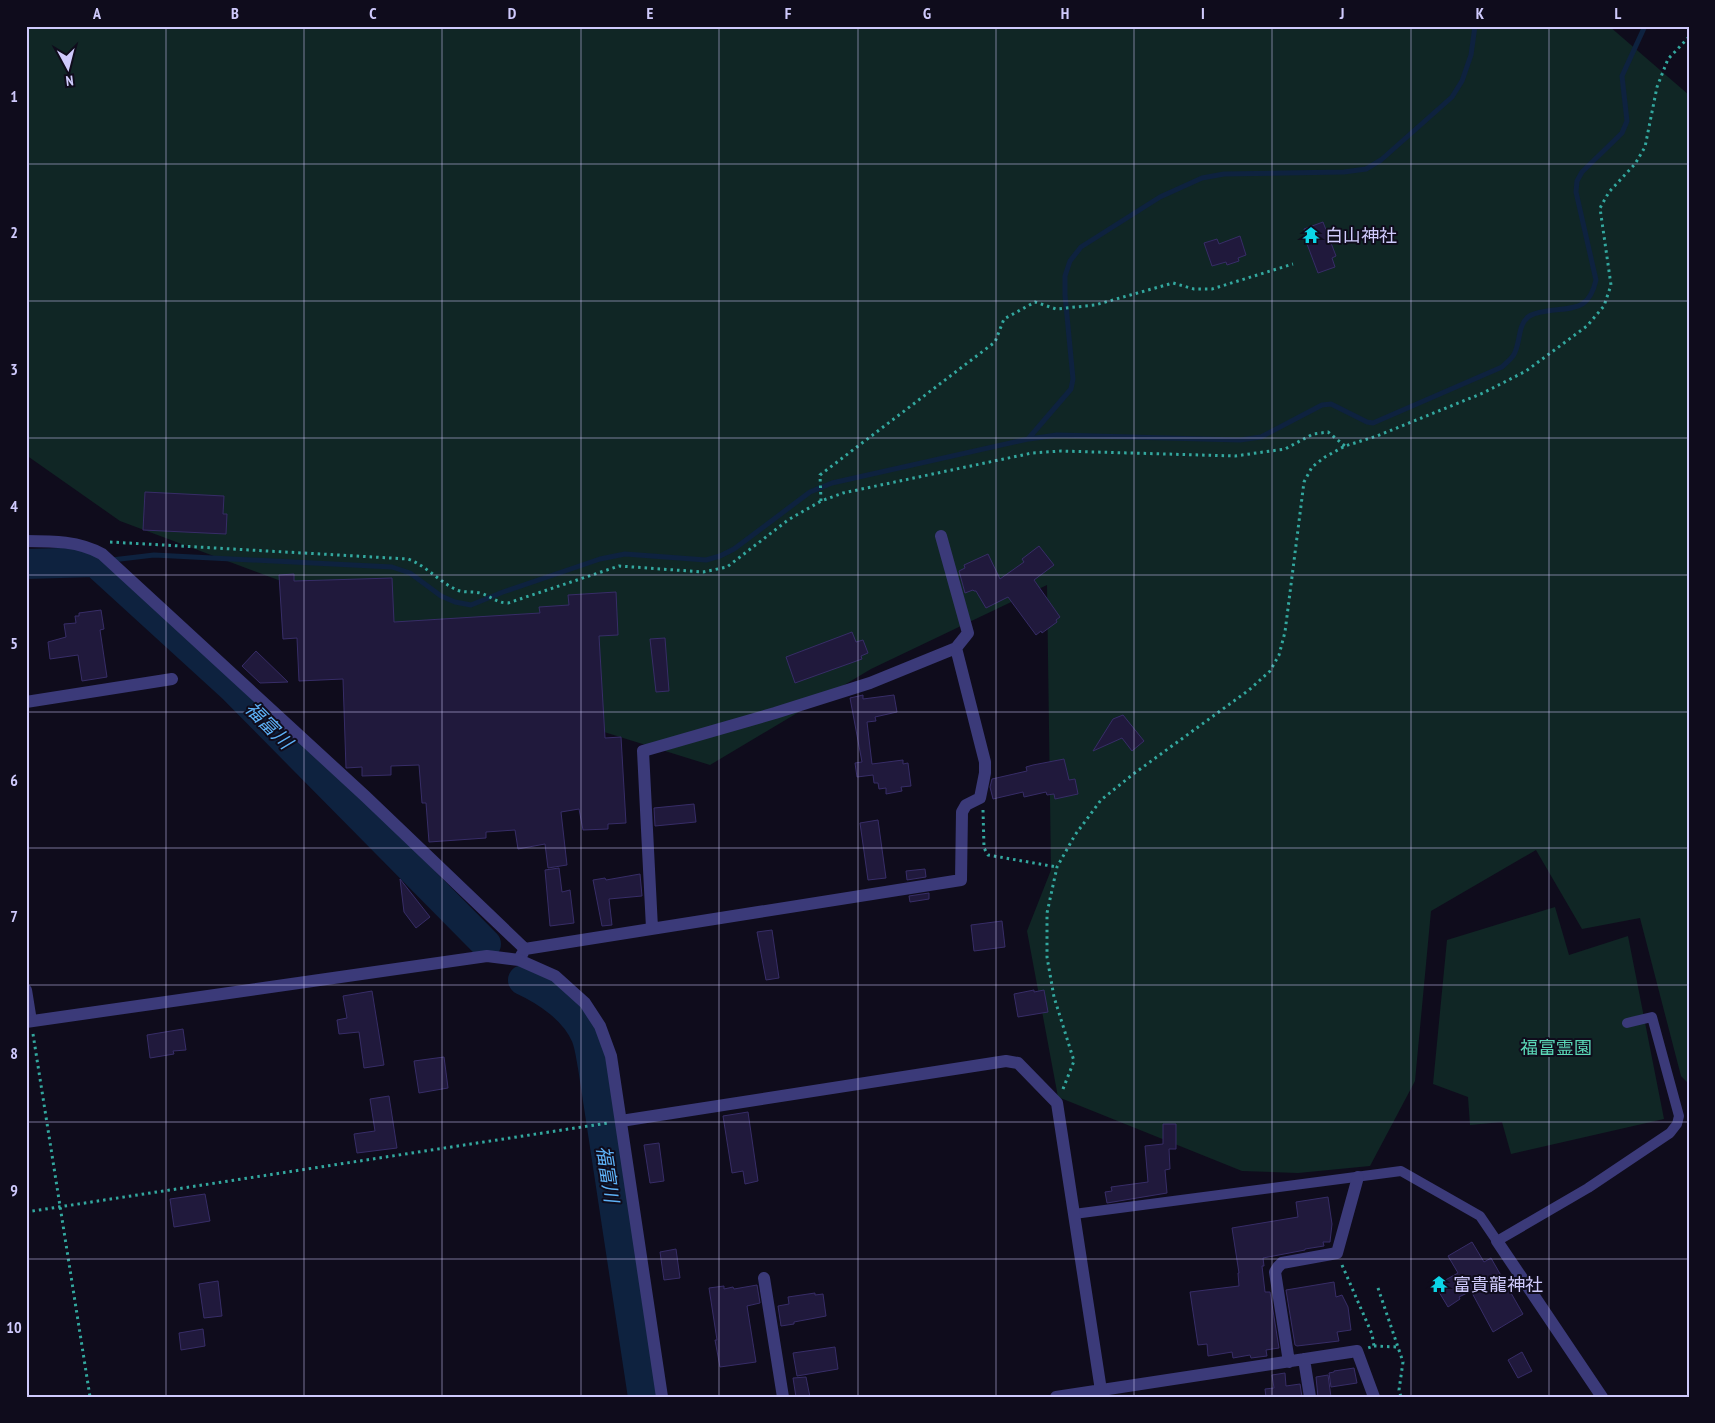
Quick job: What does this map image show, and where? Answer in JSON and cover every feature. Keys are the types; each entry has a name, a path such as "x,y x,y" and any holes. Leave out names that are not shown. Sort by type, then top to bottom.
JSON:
{"street":[{"path":"652,928 643,751 870,683 956,648 968,633 941,536"},
{"path":"26,541 62,542 91,548 102,554 365,796 522,954 556,976 585,1002 600,1026 611,1056 662,1397"},
{"path":"26,990 29,1021 488,956 522,954 652,928 961,880 962,812 966,805 980,798 985,773 985,762 956,648"},
{"path":"26,702 172,679"},
{"path":"620,1121 1006,1061 1018,1063 1057,1103 1101,1393"},
{"path":"1289,1362 1275,1272 1282,1263 1337,1253 1358,1177"},
{"path":"1498,1240 1602,1397"},
{"path":"764,1278 783,1397"},
{"path":"1056,1397 1101,1393 1357,1351 1374,1397"},
{"path":"1304,1359 1310,1397"}],"lane":[{"path":"1074,1214 1402,1171 1480,1216 1498,1240 1588,1188 1670,1133 1677,1124 1678,1116 1652,1017 1627,1023"}],"path":[{"path":"1057,1103 1074,1061 1054,997 1047,957 1047,913 1057,867 1075,835 1101,800 1132,775 1249,690 1270,671 1279,656 1285,632 1304,482 1312,467 1325,457 1346,446 1377,436 1483,392 1526,371 1587,326 1604,306 1611,285 1600,208 1609,192 1635,164 1645,147 1657,86 1668,60 1689,37"},
{"path":"821,499 820,475 995,342 1004,319 1035,302 1056,309 1095,306 1173,282 1194,289 1212,289 1293,264"},
{"path":"91,548 109,542 408,559 420,563 442,582 459,591 480,593 500,603 508,603 619,566 703,572 727,567 788,520 821,499 1032,453 1061,450 1235,456 1285,449 1313,434 1328,432 1346,446"},
{"path":"980,798 984,814 984,848 988,855 1057,867"},
{"path":"29,1021 61,1207 90,1397"},
{"path":"26,1212 607,1123"},
{"path":"1337,1253 1372,1334 1374,1346"},
{"path":"1378,1288 1403,1362 1399,1390 1401,1397"},
{"path":"1357,1351 1374,1346 1398,1347"}],"green space":[{"path":"26,26 1609,26 1689,95 1689,1084 1681,1076 1640,918 1582,929 1536,850 1431,911 1415,1081 1370,1166 1298,1173 1242,1171 1058,1097 1027,931 1051,870 1047,585 871,669 710,765 543,713 316,594 120,521 26,455"},
{"name":"福富霊園","path":"1555,907 1569,955 1628,936 1664,1119 1511,1154 1502,1122 1470,1125 1468,1097 1433,1084 1447,940"}],"building":[{"path":"1323,222 1336,256 1332,258 1335,267 1318,273 1307,244 1309,243 1304,229"},
{"path":"1240,236 1246,255 1238,258 1239,261 1227,265 1226,262 1212,266 1204,243 1217,239 1219,244"},
{"path":"145,492 224,496 223,514 227,514 226,534 143,530"},
{"path":"1039,546 1054,565 1034,580 1060,617 1056,620 1057,622 1036,635 1008,597 986,608 976,591 973,590 965,593 959,571 965,568 964,565 988,554 1000,579 1024,562 1022,559"},
{"path":"294,574 294,581 392,578 394,622 540,613 539,607 569,605 568,595 616,592 618,635 599,636 605,738 621,737 626,823 608,824 608,829 583,830 579,809 561,812 567,865 548,868 545,844 518,849 515,830 486,832 486,838 429,842 426,803 422,803 419,765 391,766 391,775 362,776 362,767 346,768 343,679 299,681 297,638 283,639 279,575"},
{"path":"101,610 104,629 100,630 107,677 82,681 78,655 50,659 48,642 66,637 64,624 76,623 75,616 79,616 79,613"},
{"path":"852,632 856,642 863,640 868,653 861,656 862,659 795,683 786,657"},
{"path":"665,638 669,691 656,692 650,639"},
{"path":"256,651 288,682 260,683 242,666"},
{"path":"863,695 863,699 894,695 897,712 875,717 876,721 867,722 872,764 903,760 903,764 908,763 911,786 901,787 902,791 886,794 886,788 879,789 878,783 874,783 873,775 857,777 855,763 862,762 850,698"},
{"path":"1123,715 1144,741 1132,751 1122,738 1093,751 1113,719"},
{"path":"1064,759 1069,780 1075,779 1078,794 1055,799 1054,794 1047,795 1046,792 1024,797 1023,792 993,799 990,787 992,779 1027,771 1026,767 1033,765"},
{"path":"694,804 696,822 655,826 654,808"},
{"path":"878,820 886,878 868,880 860,823"},
{"path":"559,868 562,892 570,890 574,923 550,926 545,870"},
{"path":"925,869 926,877 907,880 906,871"},
{"path":"640,874 642,896 609,899 612,925 602,926 593,880 605,878 606,880"},
{"path":"400,879 430,917 416,928 404,912"},
{"path":"929,893 929,899 910,902 909,896"},
{"path":"1002,921 1005,947 974,951 971,925"},
{"path":"772,930 779,978 766,980 757,932"},
{"path":"1034,990 1034,992 1044,990 1048,1012 1018,1017 1014,994"},
{"path":"372,991 384,1065 364,1068 359,1032 339,1034 337,1020 347,1018 343,996"},
{"path":"183,1029 186,1050 173,1051 174,1054 150,1058 147,1035"},
{"path":"444,1057 448,1088 419,1093 414,1061"},
{"path":"389,1096 397,1148 357,1153 354,1134 375,1131 370,1099"},
{"path":"748,1112 758,1181 745,1184 743,1171 732,1173 723,1116"},
{"path":"1163,1124 1176,1124 1176,1149 1169,1149 1170,1169 1165,1170 1167,1193 1107,1203 1105,1192 1112,1191 1111,1187 1148,1182 1145,1146 1163,1144"},
{"path":"659,1143 664,1181 650,1183 644,1145"},
{"path":"205,1194 210,1221 174,1227 170,1199"},
{"path":"1328,1197 1332,1224 1330,1242 1323,1242 1324,1246 1263,1258 1265,1292 1270,1292 1279,1348 1266,1350 1267,1356 1251,1358 1250,1355 1233,1358 1232,1352 1208,1356 1207,1344 1198,1345 1190,1292 1239,1286 1239,1273 1232,1228 1298,1217 1296,1202"},
{"path":"1472,1242 1484,1262 1491,1258 1523,1314 1493,1332 1471,1291 1459,1297 1460,1299 1448,1307 1439,1292 1444,1290 1440,1283 1458,1273 1448,1256"},
{"path":"676,1249 680,1278 664,1280 660,1252"},
{"path":"218,1281 222,1316 204,1318 199,1284"},
{"path":"1334,1282 1336,1297 1342,1295 1348,1307 1351,1330 1337,1332 1339,1341 1295,1345 1286,1290"},
{"path":"757,1285 760,1303 747,1306 756,1362 720,1367 709,1288 724,1286 724,1289 733,1287 734,1289"},
{"path":"815,1293 815,1295 823,1294 826,1316 781,1326 778,1306 789,1304 788,1297"},
{"path":"203,1329 205,1346 181,1350 179,1333"},
{"path":"835,1347 838,1369 797,1376 793,1353"},
{"path":"1522,1352 1532,1371 1518,1378 1508,1360"},
{"path":"1354,1368 1357,1383 1331,1387 1329,1373"},
{"path":"1285,1373 1286,1386 1300,1384 1302,1397 1266,1397 1265,1389 1274,1388 1272,1375"},
{"path":"1328,1375 1331,1397 1318,1397 1316,1377"},
{"path":"806,1377 810,1397 796,1397 793,1378"}],"waterway":[{"path":"95,562 154,555 392,567 410,573 441,596 455,602 471,605 600,559 625,554 706,560 720,556 734,549 810,492 832,483 1028,439 1071,389 1073,379 1065,276 1070,261 1081,247 1160,197 1202,178 1224,174 1344,172 1366,169 1381,160 1452,97 1462,81 1471,55 1475,26"},
{"path":"1029,439 1057,435 1240,440 1261,437 1322,405 1331,404 1367,422 1373,423 1502,367 1512,357 1522,325 1528,317 1540,312 1579,306 1585,302 1593,290 1596,280 1576,192 1577,181 1582,172 1622,133 1627,121 1622,76 1645,26"},
{"name":"福富川","path":"26,564 95,562 233,688 486,944"},
{"name":"福富川","path":"523,980 559,1002 575,1018 586,1036 593,1067 643,1397"}],"place":[{"name":"白山神社","path":"1311,235"},
{"name":"富貴龍神社","path":"1439,1284"}]}
